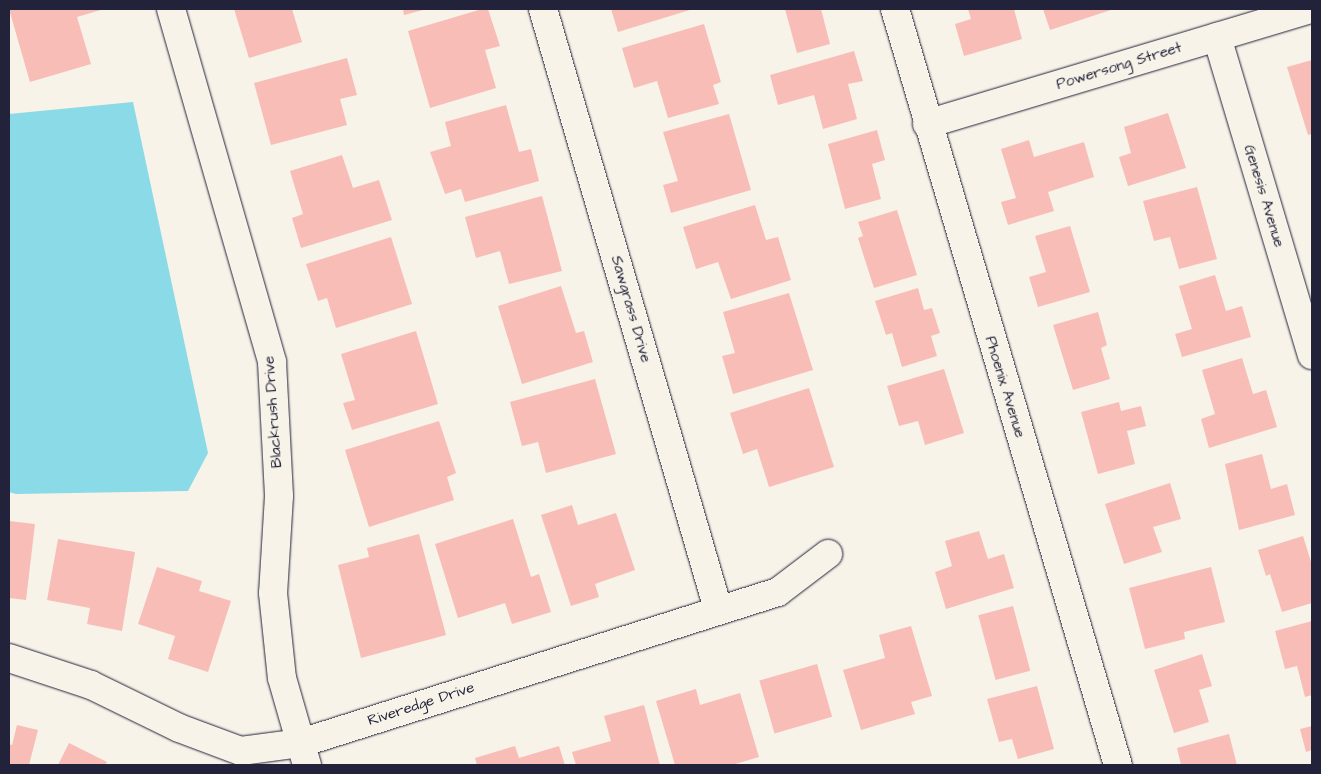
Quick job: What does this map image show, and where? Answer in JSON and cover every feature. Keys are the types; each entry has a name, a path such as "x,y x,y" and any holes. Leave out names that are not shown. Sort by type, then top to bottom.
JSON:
{"street":[{"name":"Blackrush Drive","path":"171,9 272,362 279,496 273,593 282,678 304,754"},
{"name":"Sawgrass Drive","path":"543,9 718,609"},
{"name":"Phoenix Avenue","path":"895,9 927,124 1118,765"},
{"name":"Powersong Street","path":"927,124 1310,9"},
{"name":"Genesis Avenue","path":"1217,37 1312,355"},
{"name":"Riveredge Drive","path":"9,658 91,685 180,728 241,750 304,754 718,609 778,592 828,554"}],"water":[{"path":"133,102 208,453 188,491 16,494 9,492 9,114"}],"building":[{"path":"9,9 104,9 77,17 91,64 30,82"},
{"path":"234,9 292,9 302,42 249,58"},
{"path":"403,9 427,9 404,15"},
{"path":"482,9 488,9 500,46 485,50 496,88 430,108 408,31"},
{"path":"611,9 693,9 618,32"},
{"path":"785,9 821,9 830,44 797,53"},
{"path":"968,9 1014,9 1022,39 964,56 955,24 971,19"},
{"path":"1043,9 1114,9 1050,30"},
{"path":"704,24 721,82 713,85 719,104 668,118 657,81 634,88 622,48"},
{"path":"854,51 863,81 848,84 857,119 823,129 814,95 778,105 770,75"},
{"path":"347,58 357,95 340,99 347,125 271,145 254,83"},
{"path":"1312,60 1312,134 1308,135 1287,67"},
{"path":"506,105 519,152 531,149 539,181 465,202 461,189 445,194 430,152 451,146 445,122"},
{"path":"1168,113 1186,168 1128,186 1119,157 1131,153 1124,127"},
{"path":"729,114 751,190 671,213 663,185 678,181 663,132"},
{"path":"877,130 885,160 872,164 881,199 845,209 828,144"},
{"path":"1029,140 1034,157 1084,142 1094,177 1048,192 1054,211 1008,225 1001,202 1016,198 1001,149"},
{"path":"342,155 353,188 379,180 392,220 301,248 292,218 303,214 290,171"},
{"path":"1197,187 1217,259 1179,269 1170,237 1154,241 1143,201"},
{"path":"542,196 562,271 509,284 500,251 476,258 465,217"},
{"path":"755,205 766,240 778,237 791,280 731,299 718,262 696,269 683,227"},
{"path":"897,210 917,275 874,288 858,238 863,236 858,222"},
{"path":"1070,226 1090,292 1038,307 1029,277 1046,272 1035,236"},
{"path":"391,237 412,304 336,328 327,298 318,301 306,264"},
{"path":"1215,275 1226,311 1242,306 1251,337 1182,357 1175,334 1192,329 1179,286"},
{"path":"561,286 576,333 584,331 593,362 522,384 498,306"},
{"path":"918,288 924,310 932,308 940,333 931,336 937,356 902,367 892,333 886,335 875,301"},
{"path":"789,293 813,370 733,394 722,356 735,353 723,312"},
{"path":"1098,312 1107,345 1101,348 1110,379 1073,390 1053,325"},
{"path":"416,331 438,404 352,430 343,403 355,400 341,354"},
{"path":"1242,358 1253,394 1266,390 1277,427 1209,448 1201,419 1215,414 1202,370"},
{"path":"944,369 964,433 925,445 918,421 899,426 887,386"},
{"path":"595,379 616,454 546,473 538,442 522,446 510,402"},
{"path":"809,388 834,467 769,487 757,449 743,454 730,413"},
{"path":"1119,402 1121,411 1141,406 1146,426 1127,431 1135,464 1098,474 1081,412"},
{"path":"439,421 456,473 447,477 454,500 369,527 345,450"},
{"path":"1262,454 1271,489 1287,484 1295,515 1239,530 1225,464"},
{"path":"1170,483 1181,519 1153,527 1162,552 1124,564 1105,504"},
{"path":"572,505 578,525 616,513 635,570 595,584 599,597 571,606 541,515"},
{"path":"513,519 531,577 539,574 551,612 512,624 505,603 458,618 435,544"},
{"path":"9,521 35,524 26,600 9,598"},
{"path":"979,531 988,559 1004,554 1014,588 946,609 935,572 952,566 945,541"},
{"path":"419,534 446,635 361,658 338,565 369,557 367,548"},
{"path":"1303,536 1312,565 1312,603 1282,612 1270,574 1266,576 1258,550"},
{"path":"58,539 135,552 122,631 87,624 90,608 47,600"},
{"path":"157,567 202,581 199,591 231,601 208,672 168,659 175,636 138,624"},
{"path":"1211,567 1225,622 1184,632 1185,639 1145,649 1129,588"},
{"path":"1013,606 1030,671 996,680 978,615"},
{"path":"1312,621 1312,695 1305,697 1297,666 1285,669 1275,631"},
{"path":"911,626 932,696 911,702 915,714 861,730 843,670 885,658 879,635"},
{"path":"1202,654 1212,686 1199,690 1209,722 1174,733 1154,670"},
{"path":"817,664 832,717 774,733 759,681"},
{"path":"1037,686 1054,749 1018,759 1012,739 999,742 987,699"},
{"path":"696,689 700,705 740,693 759,757 732,765 675,765 656,701"},
{"path":"644,705 660,765 576,765 572,752 611,741 604,716"},
{"path":"17,725 38,730 29,765 9,765 9,744 12,745"},
{"path":"1312,726 1312,750 1306,752 1300,729"},
{"path":"1229,734 1237,765 1181,765 1177,748"},
{"path":"69,743 107,762 105,765 58,765"},
{"path":"515,746 519,758 559,746 565,765 477,765 475,758"}]}
